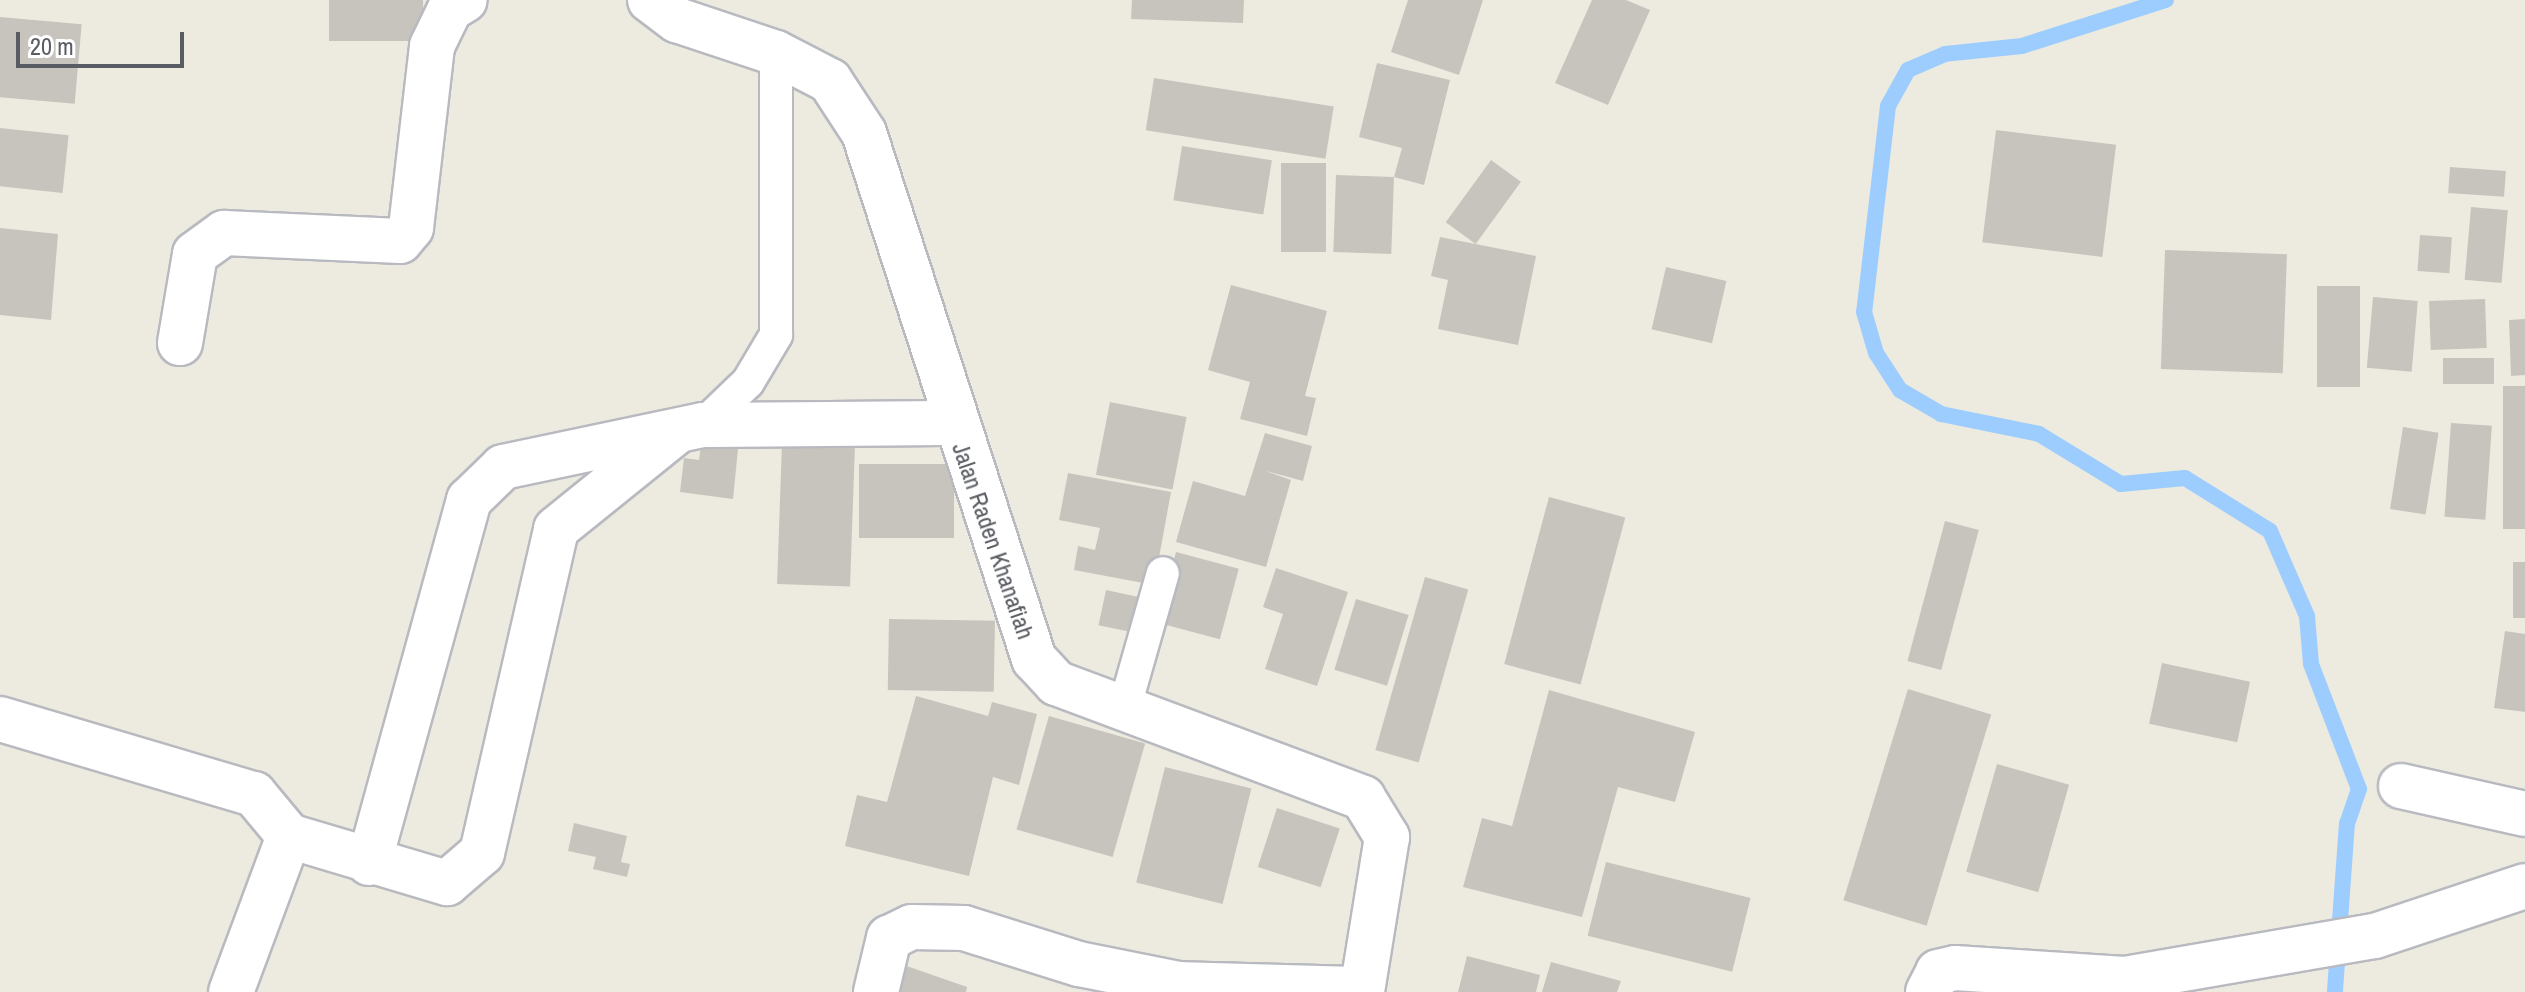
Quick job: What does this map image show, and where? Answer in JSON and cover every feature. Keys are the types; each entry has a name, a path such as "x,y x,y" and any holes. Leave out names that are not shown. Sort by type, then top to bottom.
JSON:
{"street":[{"path":"180,343 195,254 224,233 400,241 411,228 432,46 450,9 465,0"},
{"name":"Jalan Raden Khanafiah","path":"650,0 677,20 776,53 830,81 864,133 953,423 1034,659 1056,683 1125,706 1363,798 1387,837 1362,990"},
{"path":"369,863 469,500 503,467 689,429 953,423"},
{"path":"0,719 254,794 289,836 369,863 447,883 482,853 556,529 689,429"},
{"path":"2401,786 2525,814"},
{"path":"231,992 289,836"},
{"path":"1928,992 1938,972 1955,968 2125,979 2375,936 2525,886"},
{"path":"876,992 889,938 912,927 964,928 1079,964 1179,984 1362,990"}],"lane":[{"path":"689,429 748,382 776,335 776,53"},
{"path":"1125,706 1163,573"}],"building":[{"path":"329,0 423,0 423,41 329,41"},
{"path":"1132,0 1244,0 1243,23 1131,19"},
{"path":"1408,0 1483,0 1459,75 1391,52"},
{"path":"1592,0 1626,0 1650,10 1608,105 1555,83"},
{"path":"0,17 82,24 75,104 0,97"},
{"path":"1377,63 1450,80 1424,185 1394,177 1402,148 1359,137"},
{"path":"1154,78 1334,106 1325,159 1146,130"},
{"path":"0,128 69,135 63,193 0,186"},
{"path":"1996,130 2116,145 2102,257 1982,242"},
{"path":"1182,146 1272,160 1263,215 1173,200"},
{"path":"1491,160 1521,182 1476,244 1446,222"},
{"path":"1281,163 1326,163 1326,252 1281,252"},
{"path":"2450,167 2506,171 2504,197 2448,193"},
{"path":"1336,175 1394,177 1391,254 1333,252"},
{"path":"2471,207 2508,210 2501,283 2465,280"},
{"path":"0,228 58,234 51,320 0,315"},
{"path":"2420,235 2452,237 2449,273 2417,271"},
{"path":"1440,237 1536,256 1518,345 1438,329 1448,280 1431,276"},
{"path":"2165,250 2287,254 2283,373 2161,369"},
{"path":"1666,267 1726,281 1712,343 1652,329"},
{"path":"1231,285 1327,311 1305,396 1316,398 1307,436 1240,419 1250,382 1208,370"},
{"path":"2317,286 2360,286 2360,387 2317,387"},
{"path":"2373,297 2418,301 2412,372 2367,368"},
{"path":"2485,299 2487,348 2431,350 2429,301"},
{"path":"2525,319 2525,375 2511,376 2509,320"},
{"path":"2443,358 2494,358 2494,384 2443,384"},
{"path":"2503,386 2525,386 2525,529 2503,529"},
{"path":"1110,402 1187,417 1172,490 1096,475"},
{"path":"2451,423 2492,426 2485,520 2444,517"},
{"path":"2403,427 2439,433 2426,515 2390,509"},
{"path":"1265,433 1312,446 1303,481 1266,471 1291,480 1266,567 1176,542 1193,481 1245,496"},
{"path":"782,443 855,446 850,586 777,584"},
{"path":"701,445 738,449 733,499 680,492 684,458 699,460"},
{"path":"859,464 954,464 954,538 859,538"},
{"path":"1068,473 1171,492 1154,585 1074,570 1078,546 1095,550 1100,528 1059,520"},
{"path":"1549,497 1625,517 1581,685 1504,664"},
{"path":"1945,521 1979,530 1941,670 1907,661"},
{"path":"1176,552 1239,569 1220,639 1157,623"},
{"path":"2513,562 2525,562 2525,618 2513,618"},
{"path":"1276,568 1348,592 1317,686 1265,669 1283,614 1263,607"},
{"path":"1425,577 1468,589 1419,762 1375,750"},
{"path":"1106,590 1143,598 1136,633 1099,625"},
{"path":"1356,599 1409,615 1387,686 1334,670"},
{"path":"889,619 995,621 994,692 888,690"},
{"path":"2505,631 2525,634 2525,712 2494,708"},
{"path":"2162,663 2250,682 2237,742 2149,724"},
{"path":"1908,689 1991,714 1927,926 1843,900"},
{"path":"1549,690 1695,732 1675,802 1618,787 1582,917 1463,887 1482,818 1512,826"},
{"path":"916,696 988,716 992,702 1037,714 1019,785 993,777 969,876 845,846 857,795 887,802"},
{"path":"1049,716 1145,744 1113,857 1016,829"},
{"path":"1997,764 2069,785 2038,892 1966,872"},
{"path":"1165,767 1251,789 1223,904 1136,882"},
{"path":"1277,808 1340,828 1321,887 1258,867"},
{"path":"574,823 627,836 621,862 630,864 627,877 593,869 596,857 568,851"},
{"path":"1606,862 1751,898 1732,972 1588,936"},
{"path":"1467,956 1540,975 1536,992 1458,992"},
{"path":"1551,962 1621,981 1617,992 1542,992"},
{"path":"901,964 967,987 966,992 892,992"}],"waterway":[{"path":"2166,0 2022,46 1945,54 1908,70 1888,106 1864,312 1876,353 1900,390 1941,414 2039,434 2121,484 2185,478 2270,531 2307,616 2311,664 2359,789 2347,823 2335,992"}]}
